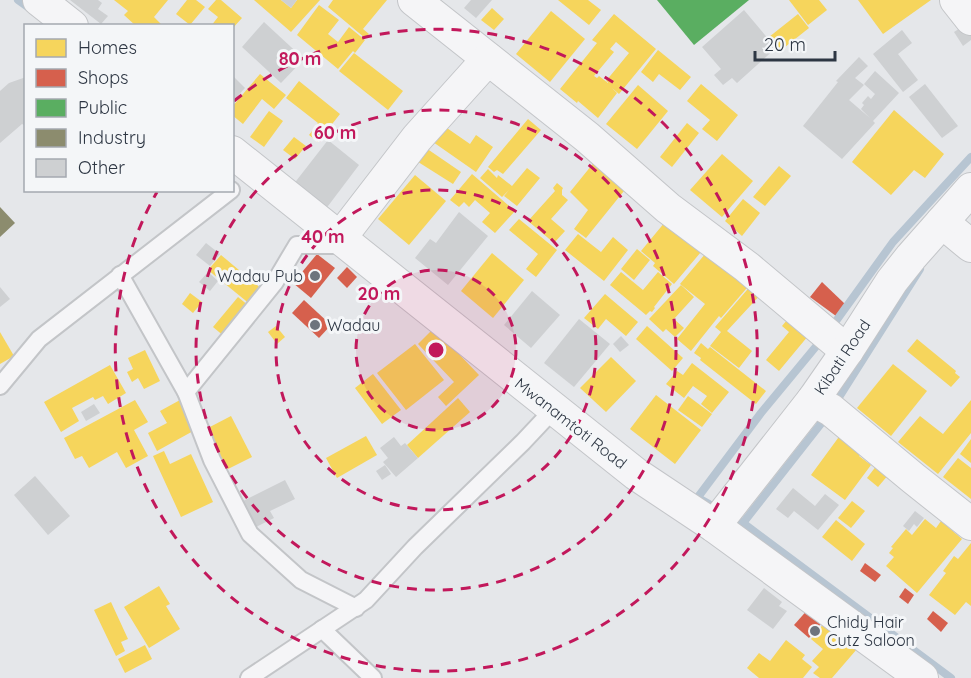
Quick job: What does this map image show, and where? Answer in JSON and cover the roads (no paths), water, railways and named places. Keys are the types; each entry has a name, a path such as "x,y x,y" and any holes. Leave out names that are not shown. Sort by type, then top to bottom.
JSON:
{"street":[{"path":"39,0 69,24"},
{"path":"414,0 587,137 668,208 747,267 847,351"},
{"path":"956,0 971,19"},
{"path":"340,238 417,138 488,59"},
{"name":"Mwanamtoti Road","path":"238,175 340,238 636,474 714,526 922,678"},
{"name":"Kibati Road","path":"714,526 813,400 892,281 971,189"},
{"path":"942,222 971,246"},
{"path":"813,400 831,410 971,524"}],"lane":[{"path":"0,386 39,339 120,275 218,192"},
{"path":"186,392 274,282 297,245 334,245 340,238"},
{"path":"120,275 186,392 212,460 250,534 301,580 356,608"},
{"path":"249,678 356,608 554,409"},
{"path":"322,629 373,678"}],"waterway":[{"path":"18,0 32,10"},
{"path":"831,328 893,242 971,157"},
{"path":"834,405 920,269"},
{"path":"698,497 761,413 823,338"},
{"path":"743,523 827,416"},
{"path":"700,499 743,523 951,678"}],"place":[{"name":"Wadau Pub","path":"315,276"},
{"name":"Wadau","path":"315,325"},
{"name":"Chidy Hair Cutz Saloon","path":"815,631"}]}
